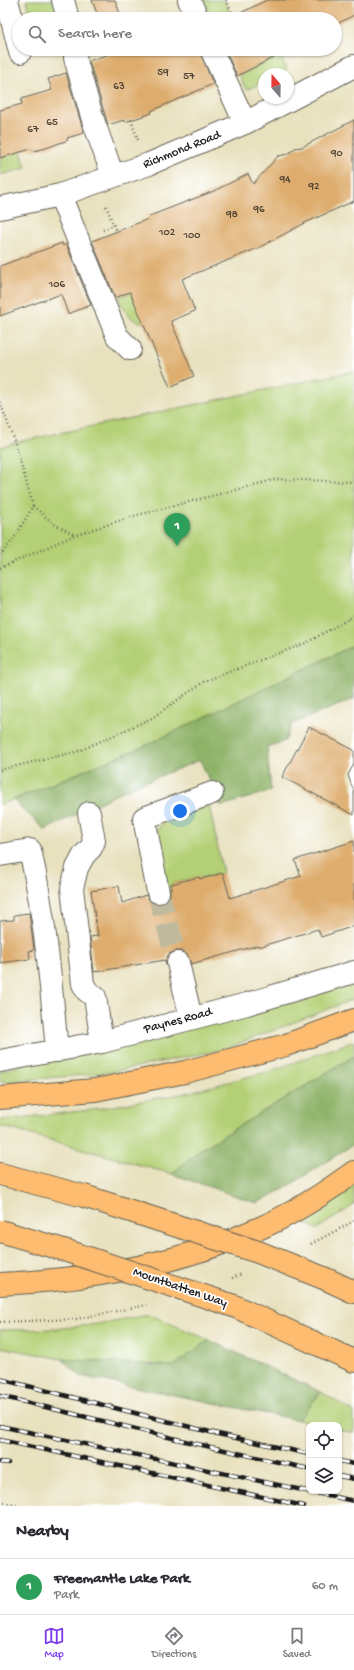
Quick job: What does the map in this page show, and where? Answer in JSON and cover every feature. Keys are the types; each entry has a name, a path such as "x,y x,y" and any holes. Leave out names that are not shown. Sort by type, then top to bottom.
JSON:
{"highway":[{"path":"0,1098 95,1090 185,1072 286,1045 354,1020"},
{"path":"0,1284 45,1281 119,1271 160,1262 212,1247 261,1228 293,1211 354,1172"},
{"path":"0,1174 84,1196 258,1252 326,1279 354,1292"},
{"name":"Mountbatten Way","path":"0,1231 74,1253 234,1306 354,1361"}],"street":[{"path":"7,0 12,20"},
{"path":"63,0 66,12"},
{"path":"189,0 195,12"},
{"path":"75,56 90,112 113,176"},
{"path":"214,56 245,123"},
{"name":"Richmond Road","path":"0,208 60,195 149,164 245,123 354,66"},
{"path":"60,195 117,336 130,349"},
{"path":"158,892 144,818 212,793"},
{"path":"89,813 94,841 77,868 72,888 83,984 87,991 95,997 102,1042"},
{"path":"0,855 30,850 38,888 50,977 57,1051"},
{"path":"178,963 191,1018"},
{"name":"Paynes Road","path":"0,1061 102,1042 247,1004 354,972"}],"path":[{"path":"226,0 232,12"},
{"path":"0,402 16,446 33,506 54,524 75,535"},
{"path":"0,568 75,535 134,516 277,479 354,482"},
{"path":"0,554 13,540 33,506"},
{"path":"0,770 79,751 152,718 205,681 306,643 354,616"},
{"path":"0,1322 76,1320"},
{"path":"0,1502 20,1506"}],"green space":[{"path":"26,0 54,0 57,12 30,12"},
{"path":"224,0 230,12 208,12 203,1"},
{"path":"280,56 286,68 258,68 258,85 246,90 239,75"},
{"path":"21,151 26,168 0,175 0,158"},
{"path":"135,290 144,323 134,320 127,314 119,297"},
{"path":"354,371 354,645 149,744 0,805 0,447 22,441"},
{"path":"354,645 354,699 292,724 285,741 267,747 271,791 221,806 200,760 125,790 45,830 13,800 149,744"},
{"path":"209,805 223,873 171,884 172,888 166,890 156,832 163,822"},
{"path":"354,979 354,999 225,1049 106,1073 0,1082 0,1071"},
{"path":"354,1041 354,1056 200,1150 172,1174 0,1126 0,1120 91,1110 186,1093 270,1071"},
{"path":"354,1056 354,1144 284,1189 256,1203 172,1174 200,1150"},
{"path":"354,1183 354,1205 317,1229 298,1220"},
{"path":"148,1314 209,1340 174,1366 62,1359 0,1347 0,1330 56,1329 97,1324"},
{"path":"209,1340 321,1392 298,1420 80,1376 62,1359 174,1366"},
{"path":"321,1392 354,1412 354,1433 342,1431 342,1422 306,1422 298,1420"}],"building":[{"path":"92,0 115,0 119,12 96,12"},
{"path":"267,0 354,0 354,15 342,21 342,12 242,12"},
{"path":"103,56 202,56 213,84 151,111 152,113 125,122 124,120 108,125 89,61"},
{"path":"228,56 274,56 275,57 237,76"},
{"path":"66,73 84,133 67,138 68,140 46,148 34,151 31,149 0,158 0,110 22,104 21,99 52,90 48,79"},
{"path":"354,120 354,201 307,222 258,248 182,279 195,311 171,321 194,376 170,387 130,292 115,297 92,241 148,219 147,217 214,191 248,174 253,184 278,156 288,154 295,148 302,147"},
{"path":"62,243 63,246 66,244 91,305 68,314 61,294 0,316 0,266"},
{"path":"309,727 354,750 354,764 348,775 354,792 354,815 282,777"},
{"path":"354,841 354,926 321,937 318,929 259,947 259,945 191,964 187,954 181,951 176,951 169,954 166,959 166,965 165,960 94,972 90,937 98,936 91,891 119,886 122,903 146,895 154,904 160,904 166,902 170,896 170,888 172,888 171,884 223,873 230,898 301,876 295,860"},
{"path":"29,913 34,950 29,951 30,959 0,963 0,921 14,920 14,915"}],"tunnel":[{"path":"158,892 178,963"}],"railway":[{"path":"0,1379 218,1434 306,1453"},
{"path":"0,1396 193,1443 306,1468"},
{"path":"0,1426 354,1501"},
{"path":"0,1440 304,1506"},
{"path":"0,1462 8,1463"},
{"path":"342,1462 354,1464"},
{"path":"342,1477 354,1479"}],"place":[{"name":"Freemantle Lake Park","path":"177,546"}]}
